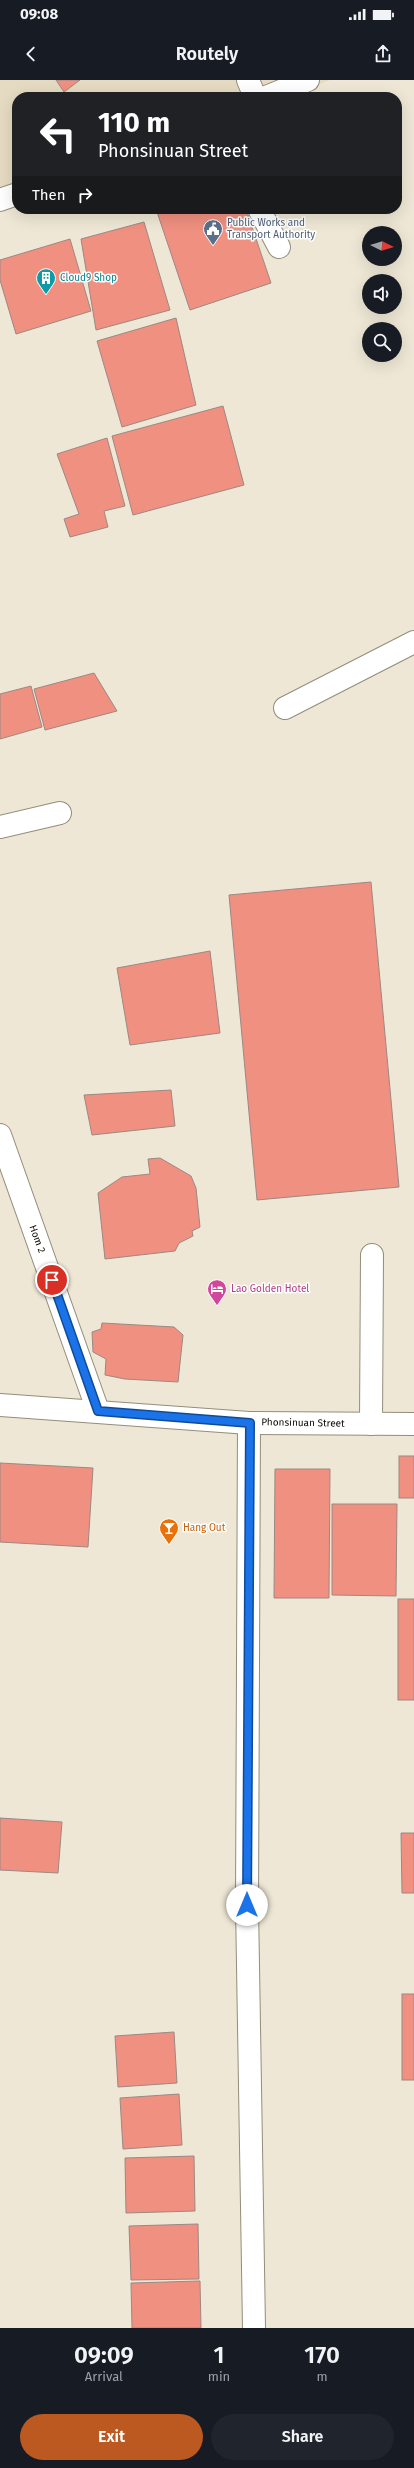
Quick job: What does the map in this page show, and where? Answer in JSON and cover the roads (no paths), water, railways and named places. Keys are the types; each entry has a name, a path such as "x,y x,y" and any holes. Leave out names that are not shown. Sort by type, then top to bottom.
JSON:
{"street":[{"path":"248,80 253,92"},
{"path":"278,92 308,80"},
{"path":"0,200 12,196"},
{"path":"262,214 279,247"},
{"path":"285,708 414,642"},
{"path":"0,827 60,813"},
{"name":"Hom 2","path":"0,1135 98,1411"},
{"path":"370,1424 372,1255"},
{"name":"Phonsinuan Street","path":"0,1404 250,1423 414,1424"},
{"path":"250,1423 247,1905 254,2328"}],"place":[{"name":"Public Works and Transport Authority","path":"213,246"},
{"name":"Cloud9 Shop","path":"46,295"},
{"name":"Lao Golden Hotel","path":"217,1306"},
{"name":"Hang Out","path":"169,1545"}]}
